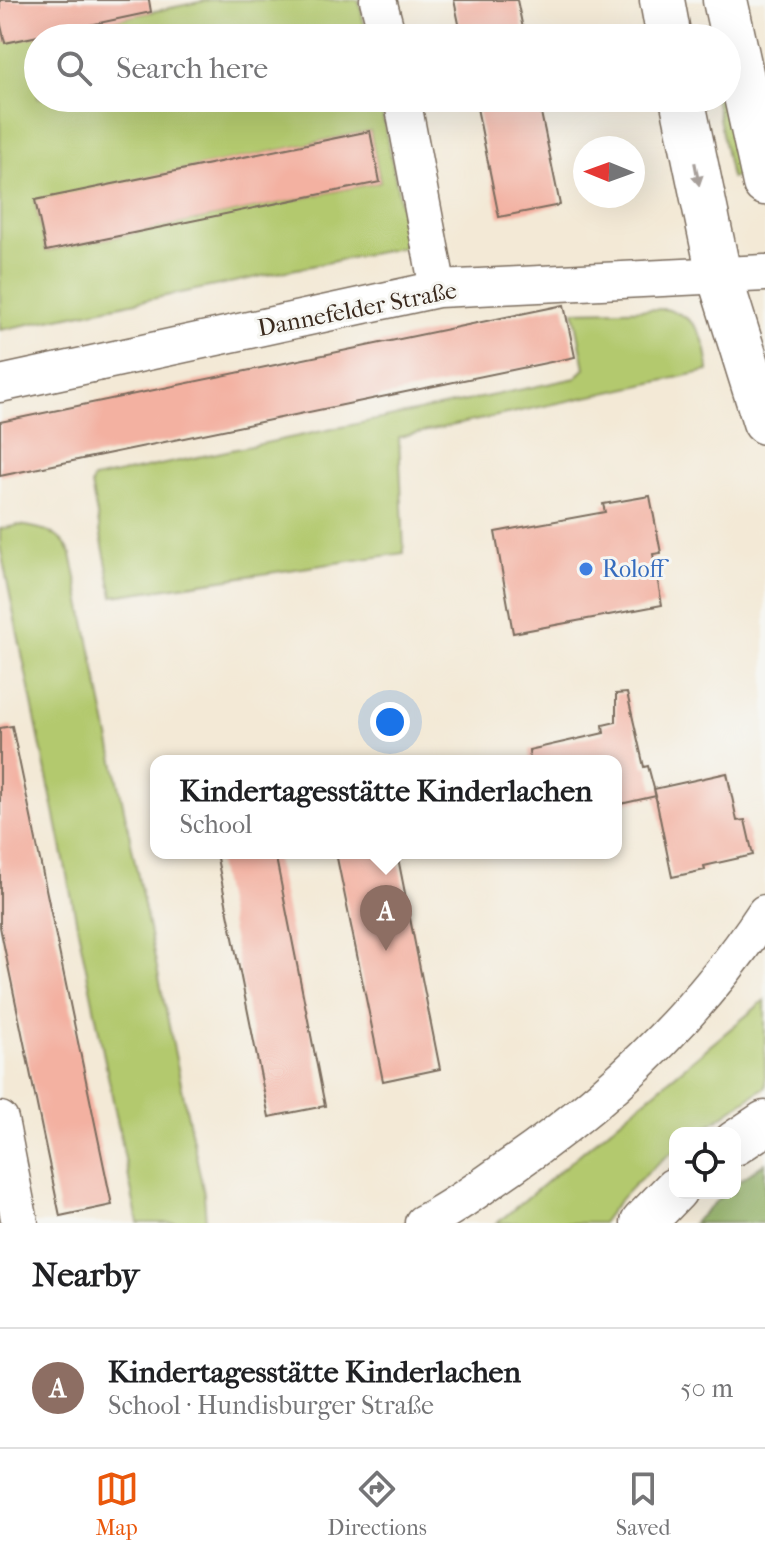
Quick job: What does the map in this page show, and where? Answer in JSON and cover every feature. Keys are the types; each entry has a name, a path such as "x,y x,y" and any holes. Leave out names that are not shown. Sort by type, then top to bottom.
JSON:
{"main road":[{"path":"662,0 666,24"},
{"path":"725,0 730,24"},
{"path":"741,73 765,183"},
{"path":"685,112 719,275 765,422"},
{"path":"741,1139 765,1123"},
{"path":"643,1223 669,1196"}],"street":[{"path":"378,0 384,24"},
{"path":"405,112 438,289"},
{"name":"Dannefelder Straße","path":"0,384 438,289 765,273"},
{"path":"423,1223 498,1176 596,1103 693,1006 740,950 765,913"},
{"path":"0,1120 20,1223"}],"green space":[{"path":"209,0 359,0 364,24 92,24"},
{"path":"0,21 5,42 24,38 24,112 382,112 409,246 0,330","holes":["370,131 380,182 46,251 35,201"]},
{"path":"718,112 730,112 744,175 731,178"},
{"path":"665,309 685,317 698,331 706,350 708,371 399,437 404,553 113,596 91,485 93,479 576,378 585,368 574,311"},
{"path":"19,525 50,532 62,541 71,554 204,1194 206,1223 138,1223 0,546 0,529"},
{"path":"765,1000 765,1087 707,1127 669,1127 669,1155 618,1202 602,1223 497,1223"},
{"path":"765,1163 765,1223 693,1223 719,1199 741,1199 741,1180"}],"building":[{"path":"0,0 149,0 151,12 94,24 24,24 24,39 5,43 0,21"},
{"path":"454,0 517,0 522,24 459,24"},
{"path":"478,112 541,112 560,205 499,217"},
{"path":"370,131 380,182 46,251 35,200"},
{"path":"564,305 575,357 0,476 0,422"},
{"path":"650,496 661,553 653,554 662,605 513,633 495,532 605,512 603,504"},
{"path":"627,693 644,767 648,766 656,796 622,804 622,755 529,755 529,750 604,733 603,725 616,722 616,694"},
{"path":"12,726 112,1205 60,1216 0,927 0,728"},
{"path":"727,773 737,821 745,820 753,855 672,877 654,789"},
{"path":"217,859 276,859 325,1106 269,1117"},
{"path":"337,859 398,859 440,1069 383,1081"}],"place":[{"name":"Roloff","path":"586,569"},
{"name":"Kindertagesstätte Kinderlachen","path":"386,951"}]}
